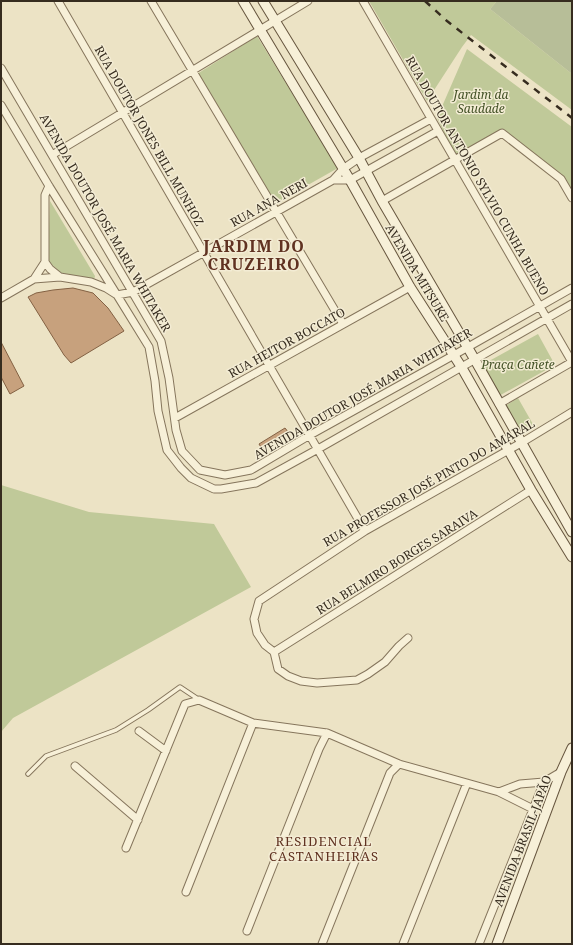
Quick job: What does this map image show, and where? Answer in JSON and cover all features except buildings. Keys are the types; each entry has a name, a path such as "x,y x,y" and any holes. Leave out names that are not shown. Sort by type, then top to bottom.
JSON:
{"main road":[{"name":"AVENIDA MITSUKE","path":"243,1 350,180 410,286 462,368 529,486 572,557"},
{"name":"AVENIDA MITSUKE","path":"263,1 359,158 382,201 475,360 572,532"},
{"path":"529,486 540,476"},
{"name":"AVENIDA BRASIL-JAPÃO","path":"497,944 561,772 572,748"}],"street":[{"name":"RUA DOUTOR JONES BILL MUNHOZ","path":"58,1 365,531"},
{"path":"151,1 343,324"},
{"path":"52,155 308,1"},
{"name":"RUA DOUTOR ANTONIO SYLVIO CUNHA BUENO","path":"363,1 572,362"},
{"name":"AVENIDA DOUTOR JOSÉ MARIA WHITAKER","path":"1,68 161,341 169,378 176,430 182,451 200,470 225,474 252,470 310,435 572,288"},
{"name":"AVENIDA DOUTOR JOSÉ MARIA WHITAKER","path":"1,105 49,186 149,346 158,410 167,450 191,478 214,489 256,483 462,368 572,304"},
{"name":"RUA ANA NERI","path":"117,295 133,292 204,253 333,180 343,169 359,158 431,119"},
{"name":"RUA ANA NERI","path":"333,180 350,180 438,131"},
{"path":"382,201 502,134 561,179 572,198"},
{"path":"34,279 45,262 45,195 49,186"},
{"path":"45,262 50,269 60,277"},
{"path":"1,298 34,279 60,277 91,282 106,288 117,295"},
{"name":"RUA HEITOR BOCCATO","path":"175,418 410,286"},
{"path":"500,404 572,362"},
{"name":"RUA PROFESSOR JOSÉ PINTO DO AMARAL","path":"274,652 265,645 257,633 254,619 259,601 365,531 509,450 572,412"},
{"name":"RUA BELMIRO BORGES SARAIVA","path":"274,652 529,486"},
{"path":"274,652 278,669 288,676 301,681 317,683 357,680 385,662 408,638"},
{"path":"126,848 185,704 199,700 253,723 327,733 399,764 499,792 533,809"},
{"path":"186,892 253,723"},
{"path":"139,731 166,751"},
{"path":"247,931 319,749 327,733"},
{"path":"322,944 390,773 399,764"},
{"path":"75,766 138,820"},
{"path":"499,792 520,784 544,782 561,772"},
{"path":"479,944 544,782"},
{"path":"403,944 467,783"}],"lane":[{"path":"28,774 46,756 116,730 148,710 180,687 199,700"}],"green space":[{"path":"369,1 497,1 490,9 572,74 572,110 471,35 427,101"},
{"path":"497,1 572,1 572,74 490,9"},
{"path":"257,36 338,168 276,203 197,74"},
{"name":"Jardim da Saudade","path":"467,49 572,127 572,192 561,174 502,131 456,157 437,118"},
{"path":"50,201 95,276 94,280 61,273 48,261"},
{"name":"Praça Cañete","path":"538,334 555,365 497,397 480,366"},
{"path":"518,398 534,426 519,436 502,408"},
{"path":"1,485 89,512 214,524 251,587 13,718 1,732"}],"railway":[{"path":"425,1 447,21 572,118"}],"district":[{"name":"JARDIM DO CRUZEIRO","path":"254,255"},
{"name":"RESIDENCIAL CASTANHEIRAS","path":"324,848"}]}
